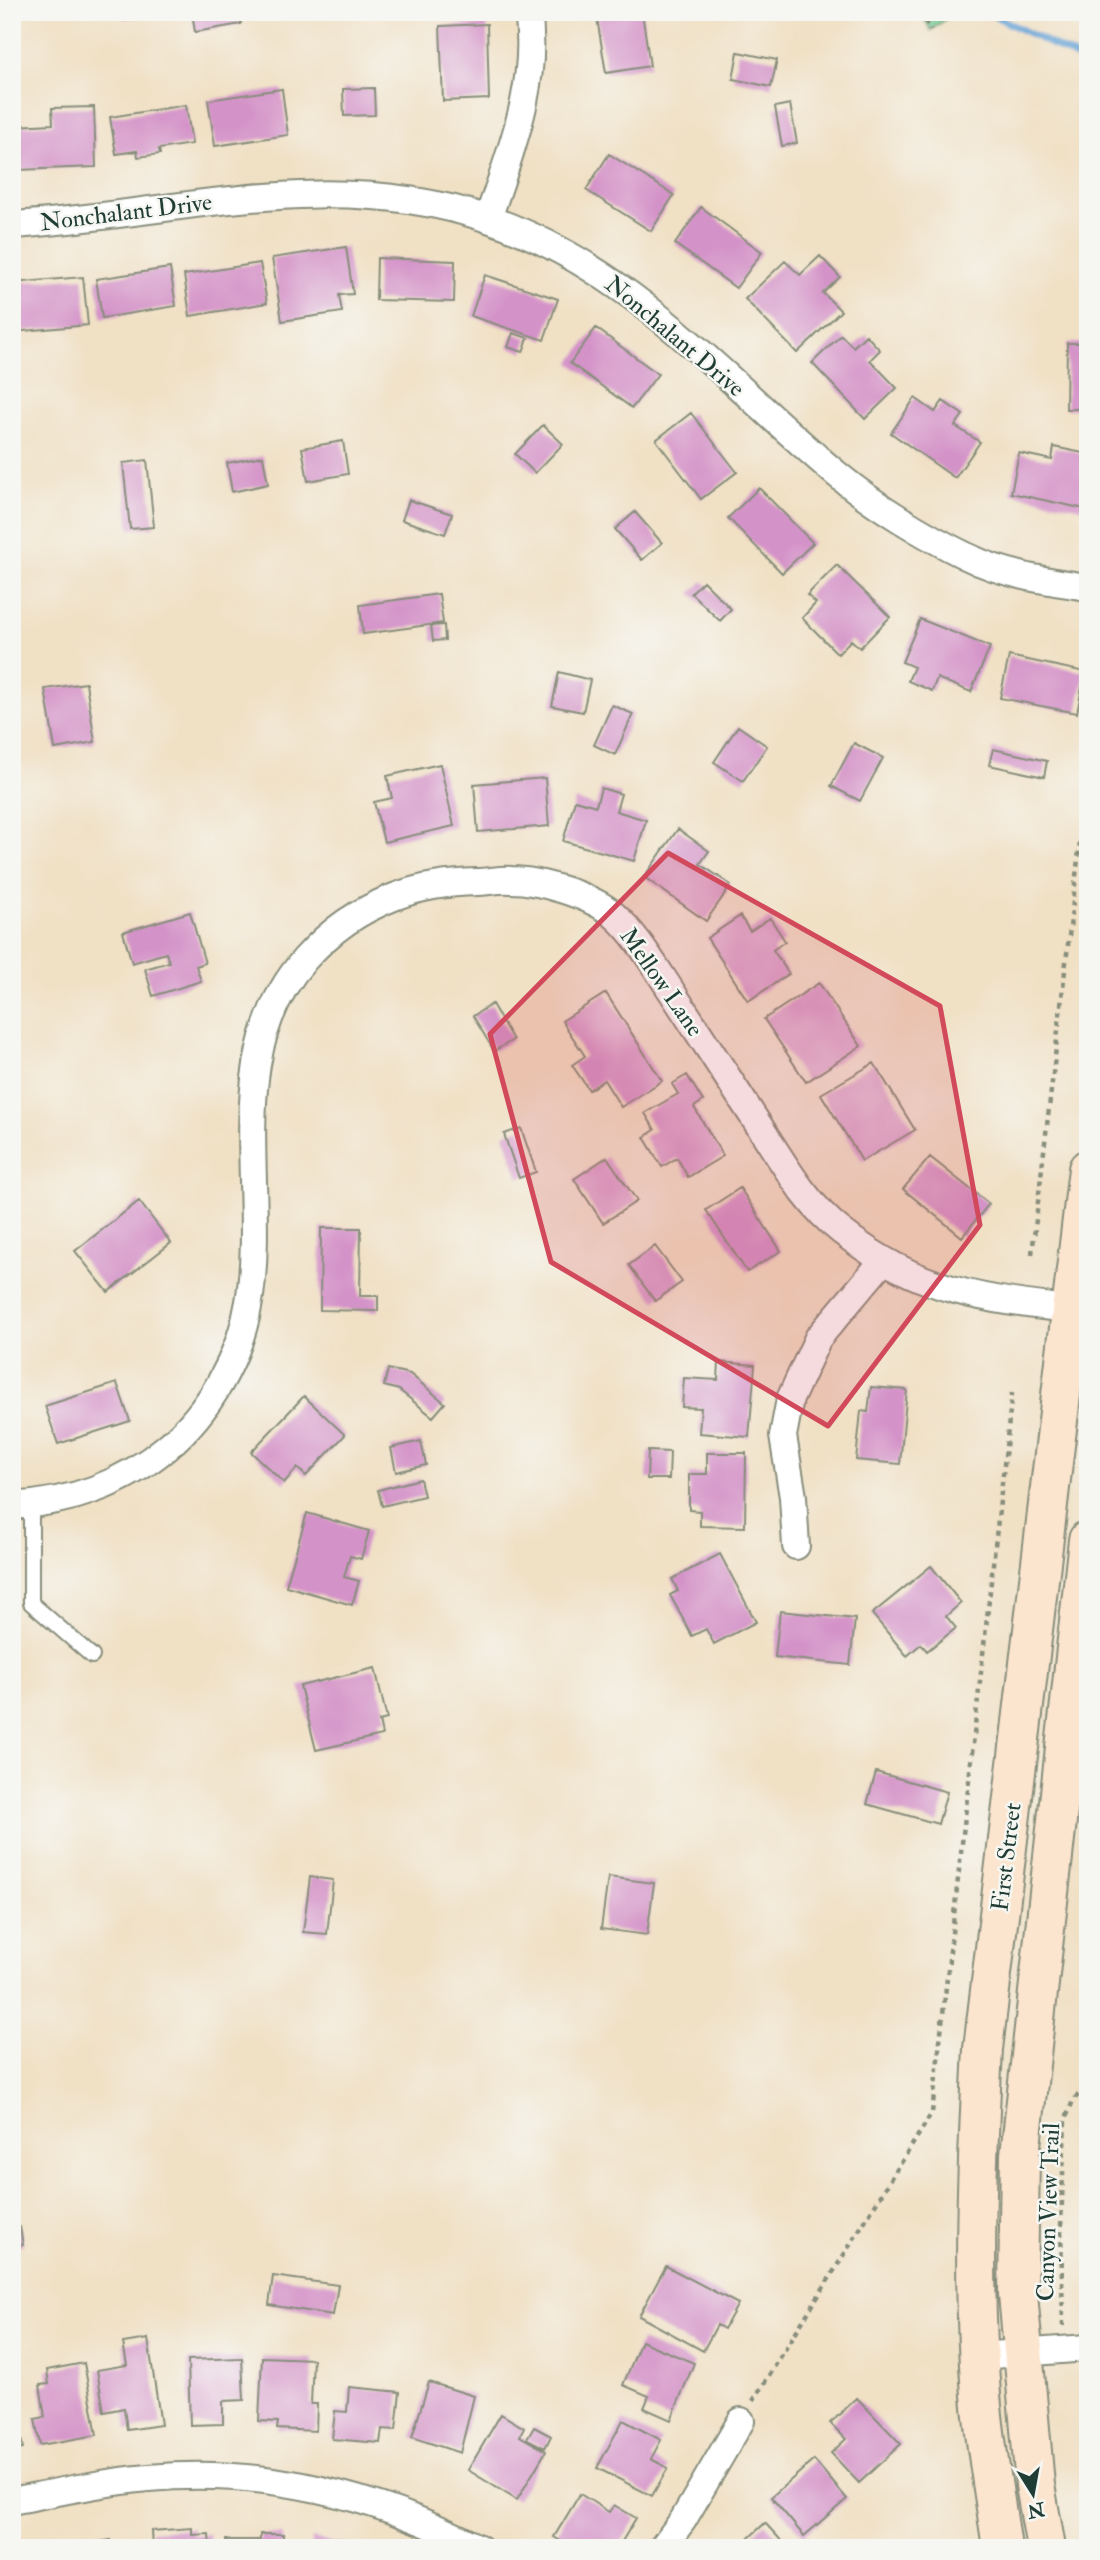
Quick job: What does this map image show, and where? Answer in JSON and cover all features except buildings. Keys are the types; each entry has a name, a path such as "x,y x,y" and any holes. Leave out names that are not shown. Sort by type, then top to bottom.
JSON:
{"main road":[{"name":"First Street","path":"1002,2548 981,2397 979,2356 975,2192 983,2049 1079,1311 1088,1169"},
{"name":"First Street","path":"1046,2548 1035,2485 1018,2294 1020,2155 1088,1540"}],"street":[{"path":"488,219 525,105 530,62 528,12"},
{"name":"Nonchalant Drive","path":"12,225 275,194 336,192 415,200 488,219 563,250 633,294 842,478 912,525 968,557 1031,579 1088,587"},
{"name":"Mellow Lane","path":"22,1506 88,1493 123,1478 170,1444 202,1411 232,1361 249,1305 253,1266 254,1081 258,1050 269,1017 293,973 327,935 367,908 418,888 513,879 562,888 613,913 652,962 802,1191 837,1228 883,1261 920,1280 960,1294 1079,1311"},
{"path":"796,1546 793,1497 783,1436 790,1399 818,1338 883,1261"},
{"path":"979,2356 1076,2349"},
{"path":"662,2548 683,2520 741,2421"},
{"path":"12,2501 150,2478 209,2476 267,2480 331,2491 382,2505 442,2529 479,2548"}],"lane":[{"path":"22,1506 31,1603 92,1656"}],"path":[{"path":"920,12 931,30"},
{"path":"1032,1254 1088,773"},
{"path":"741,2421 932,2113 1012,1393"},
{"name":"Canyon View Trail","path":"1076,2349 1061,2227 1065,2120 1073,2101 1088,2082"}],"highlighted area":[{"path":"668,853 940,1006 980,1225 828,1426 551,1262 490,1034"}],"green space":[{"path":"920,12 955,12 931,30"}],"waterway":[{"path":"987,12 1088,63"}]}
